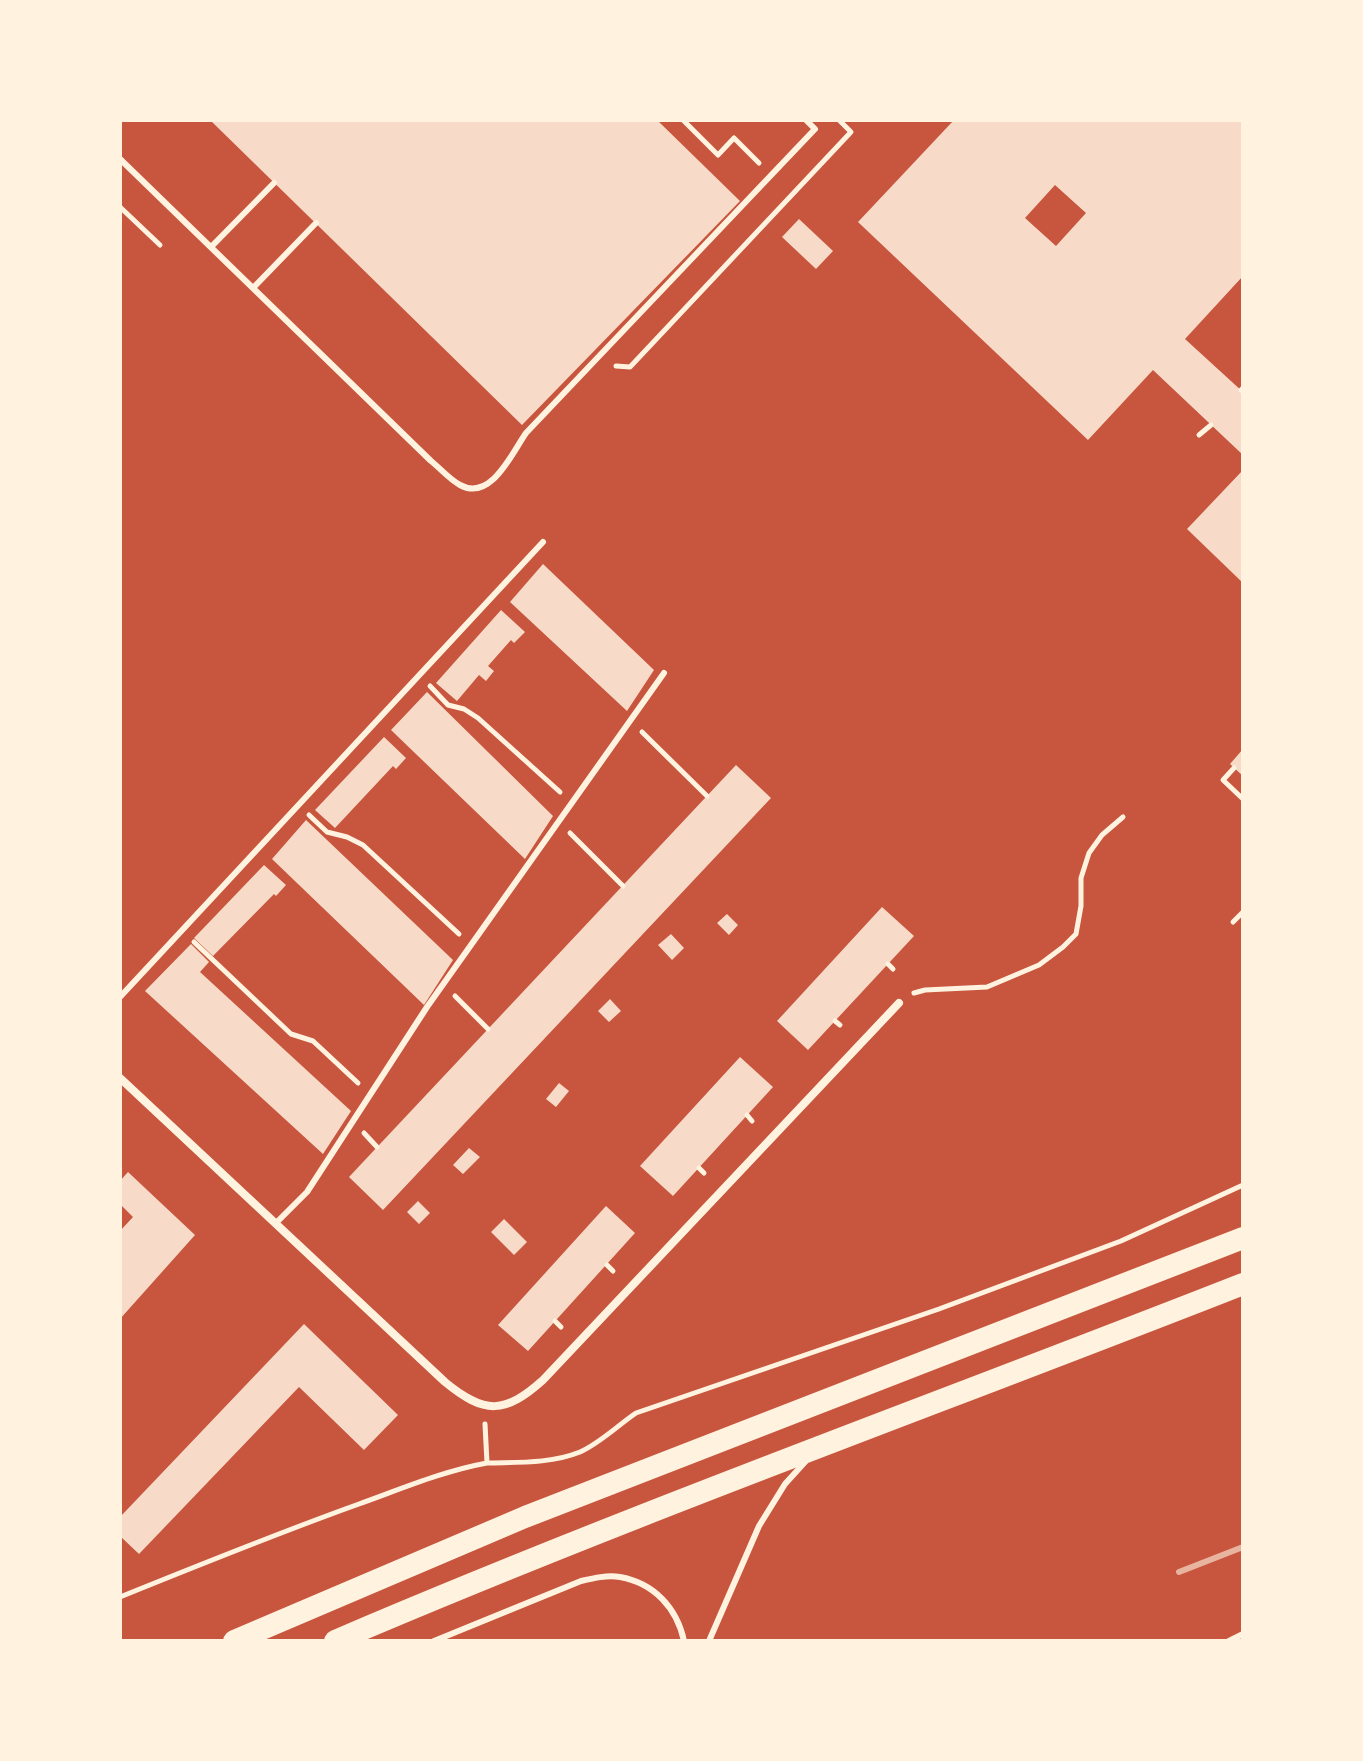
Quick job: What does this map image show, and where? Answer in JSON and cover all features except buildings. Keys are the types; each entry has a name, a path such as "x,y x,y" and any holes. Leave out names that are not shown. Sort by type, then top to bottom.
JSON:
{"highway":[{"path":"234,1641 525,1517 1243,1238"},
{"path":"343,1639 499,1573 1243,1284"}],"street":[{"path":"120,1078 445,1382 464,1398 484,1407 504,1406 524,1397 543,1380 899,1003"}],"lane":[{"path":"120,159 431,461 458,484 470,489 493,481 526,433 815,129 806,120"},
{"path":"211,247 274,183"},
{"path":"253,288 316,223"},
{"path":"120,997 543,542"},
{"path":"276,1223 307,1192 443,984 664,673"},
{"path":"709,1641 759,1526 785,1484 817,1448"},
{"path":"434,1641 581,1581 604,1577 633,1581 660,1596 672,1608 684,1641"},
{"path":"1229,1641 1243,1634"}],"path":[{"path":"683,120 718,155 734,138 753,157"},
{"path":"591,362 630,367 790,193 851,132 839,120"},
{"path":"120,207 160,245"},
{"path":"1199,435 1211,425"},
{"path":"419,675 448,705 464,709 478,718 572,803"},
{"path":"630,721 707,796"},
{"path":"1234,768 1223,780 1243,799"},
{"path":"298,805 327,832 363,845 471,945"},
{"path":"899,1003 909,995 925,990 987,987 1039,965 1063,947 1076,934 1081,906 1081,878 1089,853 1102,835 1123,817"},
{"path":"559,822 623,886"},
{"path":"1233,922 1243,912"},
{"path":"181,930 291,1034 313,1041 370,1094"},
{"path":"443,984 488,1029"},
{"path":"747,1115 752,1121"},
{"path":"120,1597 237,1549 466,1467 555,1459 580,1452 636,1413 939,1309 1121,1241 1243,1185"},
{"path":"607,1265 613,1271"},
{"path":"555,1321 561,1327"},
{"path":"484,1407 487,1463"}],"railway":[{"path":"1179,1572 1243,1547"}]}
